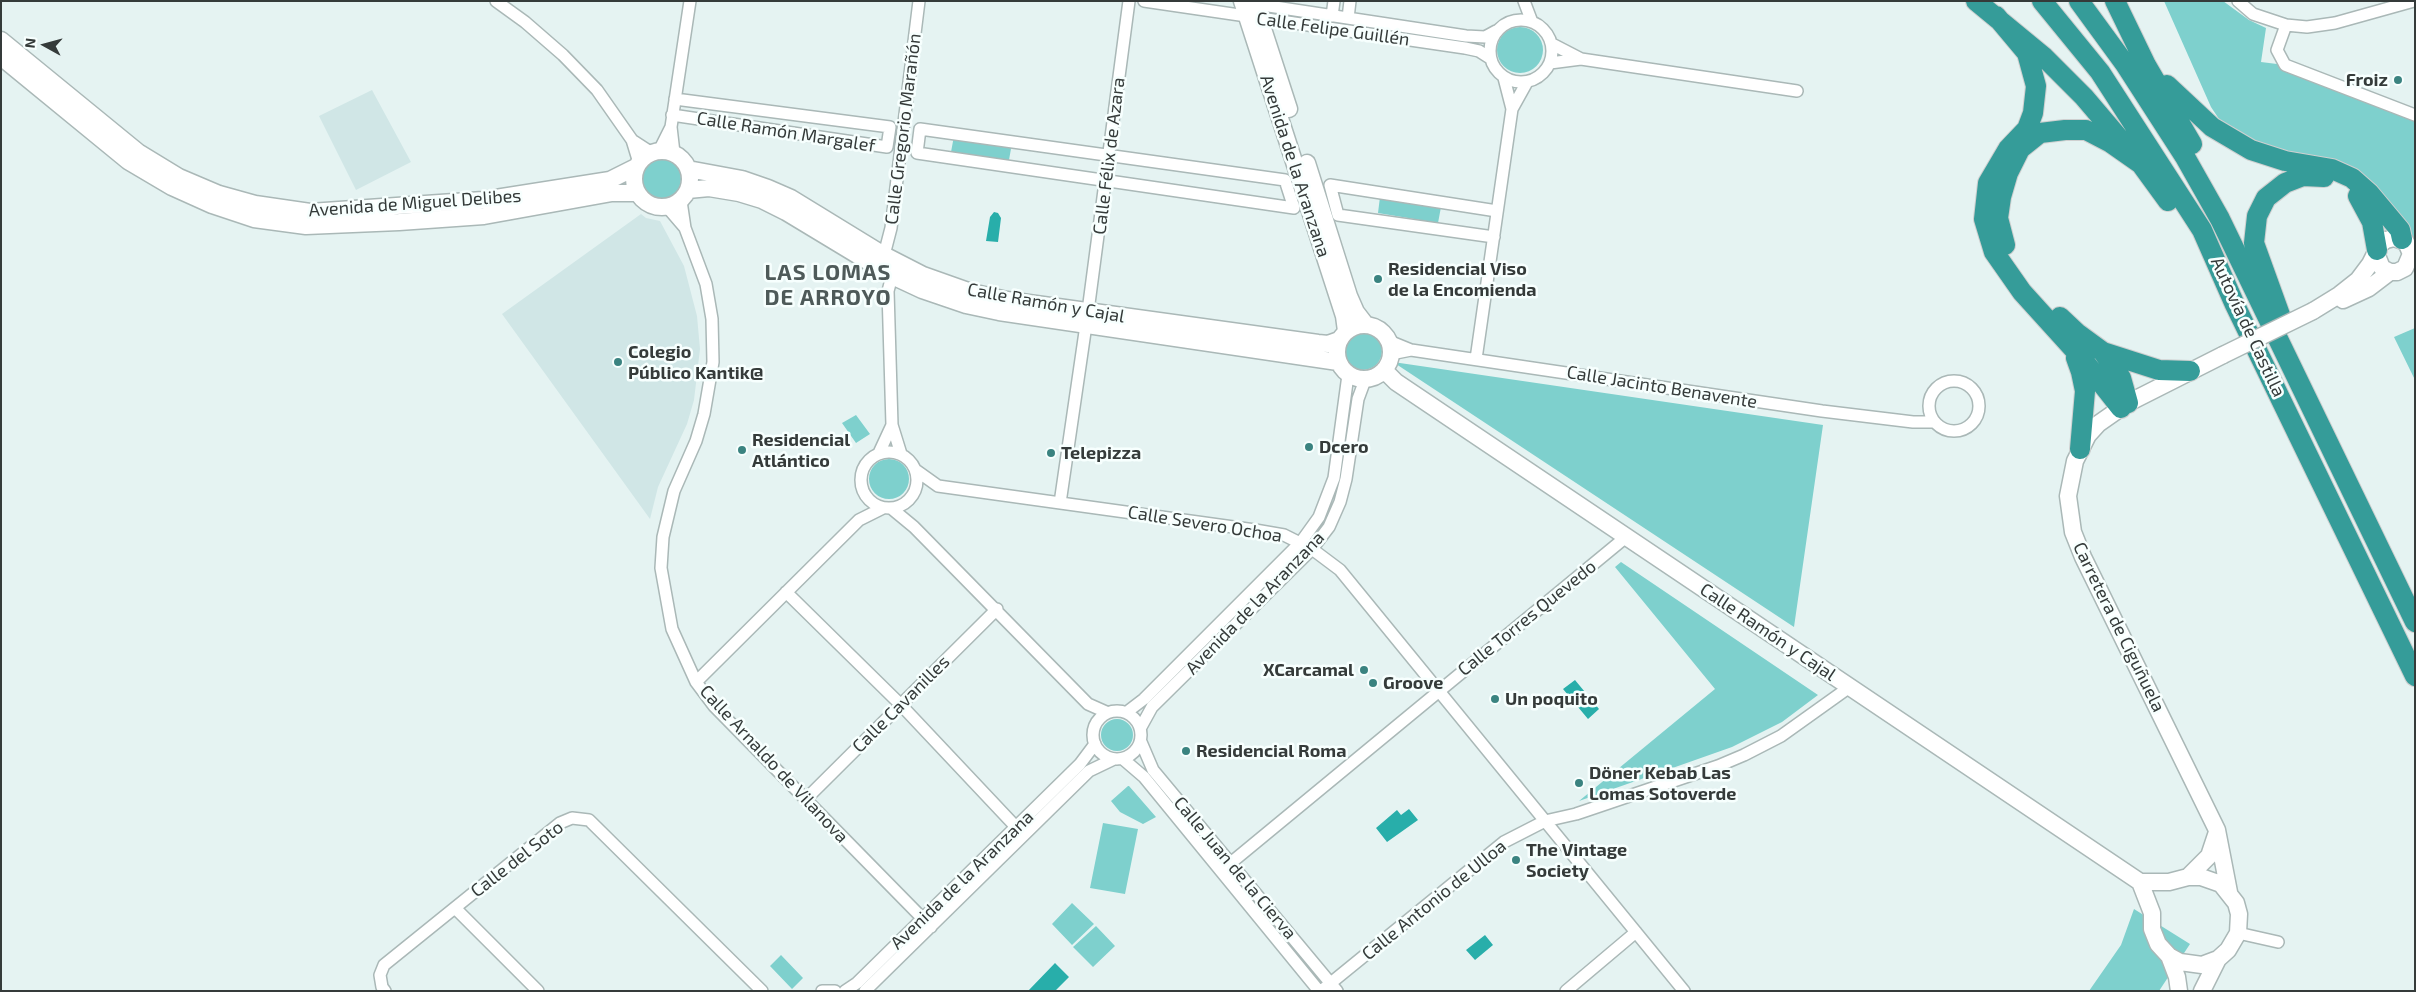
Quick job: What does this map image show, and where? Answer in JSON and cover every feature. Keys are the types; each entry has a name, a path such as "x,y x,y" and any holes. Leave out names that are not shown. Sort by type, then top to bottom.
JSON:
{"highway":[{"path":"1976,1 2044,57 2084,97 2163,192 2235,305"},
{"name":"Autovía de Castilla","path":"2042,1 2100,72 2202,230 2235,305 2415,676"},
{"name":"Autovía de Castilla","path":"2079,1 2125,64 2185,157 2220,220 2415,622"},
{"path":"2118,8 2146,65 2211,180 2285,328 2337,440 2366,519"},
{"path":"2118,8 2159,75 2179,99 2200,118 2251,150 2285,161 2332,170 2352,178 2369,193 2400,230 2408,254"},
{"path":"1996,16 2026,54 2036,86 2034,112 2027,129 2008,149 1988,183 1984,219 1994,252 2022,292 2124,406"},
{"path":"2141,164 2111,143 2086,130 2040,133 2020,149 2008,173 2001,196 1998,218 2006,251 2052,309 2077,333 2103,352 2159,370 2190,371"},
{"path":"2285,328 2254,243 2260,207 2274,190 2303,176 2322,177 2342,184 2360,199 2367,210 2372,222 2377,252"},
{"path":"2070,345 2081,372 2085,392 2080,449"},
{"path":"2103,352 2120,378 2124,406"}],"street":[{"path":"496,1 525,22 579,71 614,112 632,140 638,165 634,184 637,193 651,206 679,199 690,178 688,169 682,160 632,140"},
{"path":"638,165 662,152 670,127 690,1"},
{"name":"Calle Gregorio Marañón","path":"884,255 891,228 919,1"},
{"name":"Calle Félix de Azara","path":"1060,503 1107,179 1129,1"},
{"name":"Calle Felipe Guillén","path":"1144,1 1248,6 1348,18 1466,36 1485,37 1496,31"},
{"path":"1332,16 1334,1"},
{"path":"1348,18 1350,1"},
{"path":"1515,20 1519,1"},
{"path":"1524,1 1532,22"},
{"path":"2238,1 2253,14 2286,25 2306,27 2335,23 2414,1"},
{"name":"Calle Felipe Guillén","path":"1248,6 1479,51 1490,58"},
{"name":"Avenida de la Aranzana","path":"1248,6 1304,196 1344,316 1342,336"},
{"path":"1552,44 1550,63 1537,78 1527,82 1511,81 1504,78 1493,66 1490,58 1490,49 1496,31 1505,24 1515,20 1532,22 1543,28 1552,44 1581,59"},
{"path":"2286,25 2277,50 2285,65 2415,116"},
{"name":"Avenida de Miguel Delibes","path":"1,40 138,152 179,177 219,194 255,204 310,212 483,200 610,180 638,165"},
{"name":"Avenida de Miguel Delibes","path":"1,57 128,161 172,187 212,205 254,218 306,226 399,222 484,216 612,193 637,193"},
{"path":"1550,63 1581,59 1797,91"},
{"path":"1504,78 1512,108"},
{"path":"1476,359 1512,108 1527,82"},
{"name":"Calle Ramón Margalef","path":"672,115 887,148 890,127 675,98"},
{"path":"1304,196 1294,208 1107,179 917,153 920,129 1109,157 1285,180 1304,196 1334,200"},
{"name":"Calle Ramón Margalef","path":"889,135 919,139"},
{"name":"Calle Ramón y Cajal","path":"688,169 742,179 791,198 884,255 923,275 971,292 1087,318 1343,368"},
{"path":"1494,237 1338,215 1330,185 1497,211"},
{"name":"Calle Ramón y Cajal","path":"679,199 709,188 739,193 762,200 786,212 892,276 922,290 966,305 1328,344 1342,336"},
{"name":"Avenida de la Aranzana","path":"1304,196 1356,312 1366,325"},
{"name":"Calle Arnaldo de Vilanova","path":"679,199 685,228 706,284 712,320 713,362 704,414 696,441 674,491 663,537 661,568 672,629 696,682 714,706 927,922"},
{"path":"2386,240 2408,254 2382,268 2377,252 2386,240"},
{"name":"Carretera de Ciguñuela","path":"2313,311 2350,288 2365,272 2377,252"},
{"name":"Carretera de Ciguñuela","path":"2229,892 2217,830 2076,540 2069,513 2070,478 2080,449 2098,424 2124,406 2190,371 2313,311 2354,296 2408,254"},
{"path":"892,276 888,290 892,425 901,454"},
{"path":"1359,325 1366,325 1380,330 1390,348 1376,375 1343,368 1336,350 1342,336 1359,325"},
{"name":"Calle Jacinto Benavente","path":"1390,348 1476,359 1813,410 1913,422 1934,422"},
{"name":"Avenida de la Aranzana","path":"1127,712 1144,699 1301,542 1319,517 1332,485 1343,368"},
{"name":"Avenida de la Aranzana","path":"1140,727 1152,707 1312,548 1329,527 1340,502 1346,478 1358,399 1376,375"},
{"name":"Calle Ramón y Cajal","path":"1376,375 1396,382 2140,882"},
{"path":"1948,382 1964,383 1976,394 1979,410 1976,418 1966,428 1952,431 1940,427 1934,422 1930,410 1930,398 1934,391 1948,382"},
{"path":"1913,422 1930,410"},
{"path":"879,453 892,425"},
{"path":"696,682 859,520 887,508 906,503 915,492 916,471 908,458 901,454 886,451 872,457 862,470 861,478 865,494 859,520"},
{"name":"Calle Severo Ochoa","path":"916,471 938,486"},
{"name":"Calle Severo Ochoa","path":"915,492 938,486 1255,530 1284,535 1312,548 1340,570 1684,991"},
{"path":"865,494 876,505 887,508 914,527 1088,704 1096,722"},
{"path":"906,503 914,527"},
{"name":"Calle Torres Quevedo","path":"1221,871 1626,537"},
{"path":"786,592 901,705 1016,827"},
{"name":"Calle Cavanilles","path":"806,800 996,609"},
{"name":"Calle Antonio de Ulloa","path":"1327,989 1504,842 1545,821 1576,814 1718,766 1744,755 1781,736 1851,686"},
{"path":"1088,704 1106,712 1117,710 1127,712 1136,718 1140,727 1140,742 1137,749 1118,759 1099,751 1094,744 1093,733 1096,722 1106,712"},
{"name":"Calle Juan de la Cierva","path":"1140,742 1153,770 1230,863 1327,989"},
{"name":"Avenida de la Aranzana","path":"865,991 1016,827 1080,764 1094,744"},
{"name":"Avenida de la Aranzana","path":"845,991 857,983 927,922 1089,771 1118,759"},
{"name":"Calle Juan de la Cierva","path":"1118,759 1144,777 1221,871 1327,989"},
{"name":"Calle del Soto","path":"385,991 382,987 380,975 384,965 560,823 572,818 589,820 762,991"},
{"path":"2188,877 2209,856 2217,830"},
{"path":"2179,991 2177,977 2169,956 2158,944 2152,929 2151,910 2140,882 2169,882 2188,877 2212,880 2229,892 2236,903 2239,914 2238,933 2228,950 2218,959 2202,991"},
{"path":"2151,910 2163,887 2169,882"},
{"path":"455,908 538,991"},
{"path":"1566,991 1636,932"},
{"path":"2238,933 2278,942"},
{"path":"2169,956 2191,965 2218,959"},
{"path":"822,991 835,991"}],"shaded area":[{"path":"2164,1 2223,1 2249,20 2266,28 2261,62 2285,65 2415,115 2415,241 2406,242 2381,200 2289,154 2255,142 2223,125 2211,107"},
{"path":"1520,27 1533,31 1539,37 1543,50 1539,63 1533,69 1520,73 1507,69 1501,63 1497,50 1501,37 1507,31"},
{"path":"372,90 411,162 356,190 319,116"},
{"path":"954,136 1012,143 1009,160 951,152"},
{"path":"661,159 675,165 681,179 675,193 661,199 647,193 641,179 647,165"},
{"path":"1380,197 1441,207 1438,223 1378,213"},
{"path":"994,212 998,213 1001,218 998,242 986,241 990,217"},
{"name":"Colegio Público Kantik@","path":"641,214 646,218 660,221 684,266 697,316 700,349 694,400 687,424 658,487 650,519 502,314"},
{"path":"2415,328 2415,380 2394,337"},
{"path":"1363,332 1376,338 1382,351 1376,364 1363,370 1350,364 1344,351 1350,338"},
{"path":"1393,362 1823,425 1794,627"},
{"path":"856,415 870,434 856,443 842,423"},
{"path":"893,459 900,462 906,468 909,479 908,487 900,496 893,499 885,499 878,496 870,487 869,475 872,468 881,460"},
{"path":"1621,562 1818,695 1782,722 1732,747 1579,801 1715,689 1615,567"},
{"path":"1575,680 1599,709 1588,719 1563,689"},
{"path":"1117,719 1123,720 1128,724 1132,729 1132,741 1128,746 1123,750 1117,751 1111,750 1106,746 1102,741 1101,735 1102,729 1106,724 1111,720"},
{"path":"1128,786 1156,817 1143,824 1120,812 1111,801"},
{"path":"1409,809 1418,820 1387,842 1376,828 1397,810 1401,815"},
{"path":"1103,823 1138,829 1125,894 1090,888"},
{"path":"1072,903 1094,924 1072,945 1052,924"},
{"path":"2134,909 2190,944 2159,991 2089,991 2121,945"},
{"path":"1096,926 1115,946 1093,967 1073,947"},
{"path":"1485,935 1493,945 1475,960 1466,950"},
{"path":"781,955 803,978 792,989 770,966"},
{"path":"1055,963 1069,977 1055,991 1028,991"}],"place":[{"name":"Froiz","path":"2398,80"},
{"name":"Residencial Viso de la Encomienda","path":"1378,279"},
{"name":"Colegio Público Kantik@","path":"618,362"},
{"name":"Dcero","path":"1309,447"},
{"name":"Residencial Atlántico","path":"742,450"},
{"name":"Telepizza","path":"1051,453"},
{"name":"XCarcamal","path":"1364,670"},
{"name":"Groove","path":"1373,683"},
{"name":"Un poquito","path":"1495,699"},
{"name":"Residencial Roma","path":"1186,751"},
{"name":"Döner Kebab Las Lomas Sotoverde","path":"1579,783"},
{"name":"The Vintage Society","path":"1516,860"}],"district":[{"name":"LAS LOMAS DE ARROYO","path":"828,286"}]}
